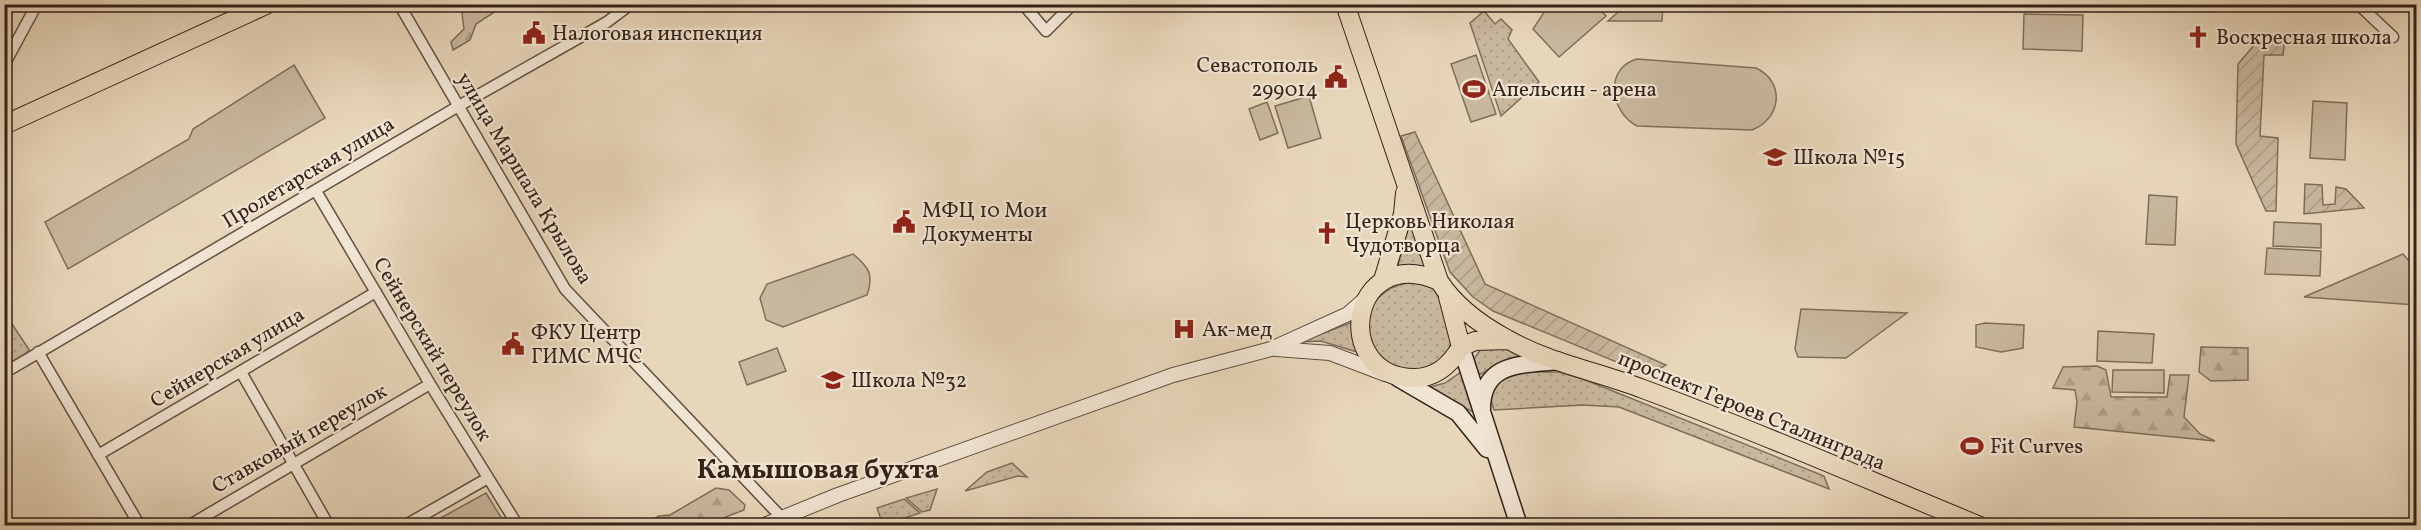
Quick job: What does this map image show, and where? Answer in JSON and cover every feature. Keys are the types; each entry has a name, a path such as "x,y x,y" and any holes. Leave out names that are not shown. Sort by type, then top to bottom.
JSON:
{"main road":[{"path":"4,125 268,4"},
{"path":"1345,4 1443,288 1497,463 1519,525"},
{"path":"1383,280 1403,214 1406,185"},
{"path":"1443,288 1422,274 1400,273 1383,280 1365,299 1360,317 1360,334 1365,351 1372,361 1458,413 1475,431 1497,463"},
{"name":"проспект Героев Сталинграда","path":"1443,288 1508,340 1558,361 1642,388 1980,525"},
{"name":"проспект Героев Сталинграда","path":"1461,347 1475,341 1508,340"},
{"path":"1398,378 1420,378 1437,373 1452,362 1461,347"},
{"path":"1482,416 1482,394 1489,378 1508,367 1558,361"}],"street":[{"path":"4,65 37,4"},
{"name":"улица Маршала Крылова","path":"399,4 565,289 781,518"},
{"name":"Пролетарская улица","path":"4,373 457,107 607,22 631,4"},
{"path":"1023,4 1046,31 1073,4"},
{"path":"2358,4 2393,37"},
{"name":"Сейнерский переулок","path":"316,190 430,384 518,525"},
{"name":"Сейнерская улица","path":"98,455 376,292"},
{"path":"762,525 1173,375 1271,349 1348,314 1365,299"},
{"path":"1271,349 1330,353 1398,378"},
{"path":"38,352 140,525"},
{"path":"241,372 329,525"},
{"name":"Ставковый переулок","path":"188,525 430,384"},
{"path":"404,525 488,478"}],"green space":[{"path":"461,5 505,5 476,24 470,40 453,50 451,42 464,29"},
{"path":"1543,5 1596,5 1606,16 1559,57 1533,29 1545,11"},
{"path":"1626,5 1663,5 1662,21 1608,21"},
{"path":"1484,11 1495,24 1501,19 1512,30 1508,39 1539,82 1501,116 1470,23"},
{"path":"2024,14 2083,15 2082,51 2023,49"},
{"path":"2285,39 2283,55 2264,55 2260,136 2278,138 2276,211 2266,211 2236,144 2238,64 2256,43"},
{"name":"Апельсин - арена","path":"1476,55 1496,114 1471,122 1451,64"},
{"path":"1637,59 1756,68 1766,74 1776,91 1774,109 1762,125 1752,130 1637,126 1621,111 1614,91 1619,71 1626,64"},
{"path":"294,65 325,118 68,269 45,222 189,139 193,129"},
{"path":"1309,96 1321,138 1288,148 1275,106"},
{"path":"2313,101 2347,103 2345,160 2310,158"},
{"path":"1267,102 1278,133 1260,140 1249,109"},
{"path":"1415,132 1485,284 1666,365 1648,375 1493,311 1473,297 1450,272 1401,136"},
{"path":"2305,184 2322,185 2323,205 2335,204 2336,187 2346,189 2364,208 2304,214"},
{"path":"2149,195 2177,197 2175,245 2146,244"},
{"path":"1410,221 1426,267 1397,269"},
{"path":"2274,222 2321,224 2321,248 2273,246"},
{"path":"2267,248 2321,251 2320,276 2265,274"},
{"path":"853,254 869,272 870,282 867,295 783,327 766,320 760,298 767,284"},
{"path":"2403,254 2416,269 2416,305 2304,297"},
{"path":"1415,282 1440,291 1453,333 1452,341 1449,349 1433,370 1400,371 1376,351 1369,338 1367,325 1369,313 1385,292 1399,285"},
{"path":"1801,309 1907,313 1846,358 1798,357 1795,349"},
{"path":"4,312 30,351 5,366 4,366"},
{"path":"1353,322 1357,352 1321,341 1299,342"},
{"path":"1985,323 2024,325 2023,348 2001,352 1976,347 1976,325"},
{"path":"2098,331 2154,334 2152,363 2097,361"},
{"path":"1482,347 1504,347 1533,357 1507,360 1479,375 1474,359"},
{"path":"2201,347 2248,348 2248,380 2211,381 2199,372"},
{"path":"777,348 786,371 747,385 739,362"},
{"path":"2097,366 2106,370 2111,397 2167,397 2170,375 2189,375 2184,417 2200,434 2215,441 2074,427 2077,402 2075,390 2053,388 2063,367"},
{"path":"2113,370 2164,370 2164,393 2112,392"},
{"path":"1461,372 1475,413 1426,388 1445,383"},
{"path":"1515,372 1559,372 1583,379 1824,476 1829,489 1619,407 1583,405 1494,410 1490,396 1497,381"},
{"path":"1012,463 1027,477 1018,476 965,491 987,472"},
{"path":"716,488 729,490 745,505 744,510 705,525 641,525 659,516 670,515"},
{"path":"937,489 930,510 922,512 906,498"},
{"path":"486,493 505,524 428,525"},
{"path":"904,499 920,513 883,525 877,508"}],"place":[{"name":"Налоговая инспекция","path":"534,33"},
{"name":"Воскресная школа","path":"2198,37"},
{"name":"Севастополь 299014","path":"1336,77"},
{"name":"Апельсин - арена","path":"1474,89"},
{"name":"Школа №15","path":"1775,157"},
{"name":"МФЦ 10 Мои Документы","path":"904,222"},
{"name":"Церковь Николая Чудотворца","path":"1327,233"},
{"name":"Ак-мед","path":"1184,329"},
{"name":"ФКУ Центр ГИМС МЧС","path":"513,344"},
{"name":"Школа №32","path":"833,380"},
{"name":"Fit Curves","path":"1972,446"}],"district":[{"name":"Камышовая бухта","path":"818,469"}]}
